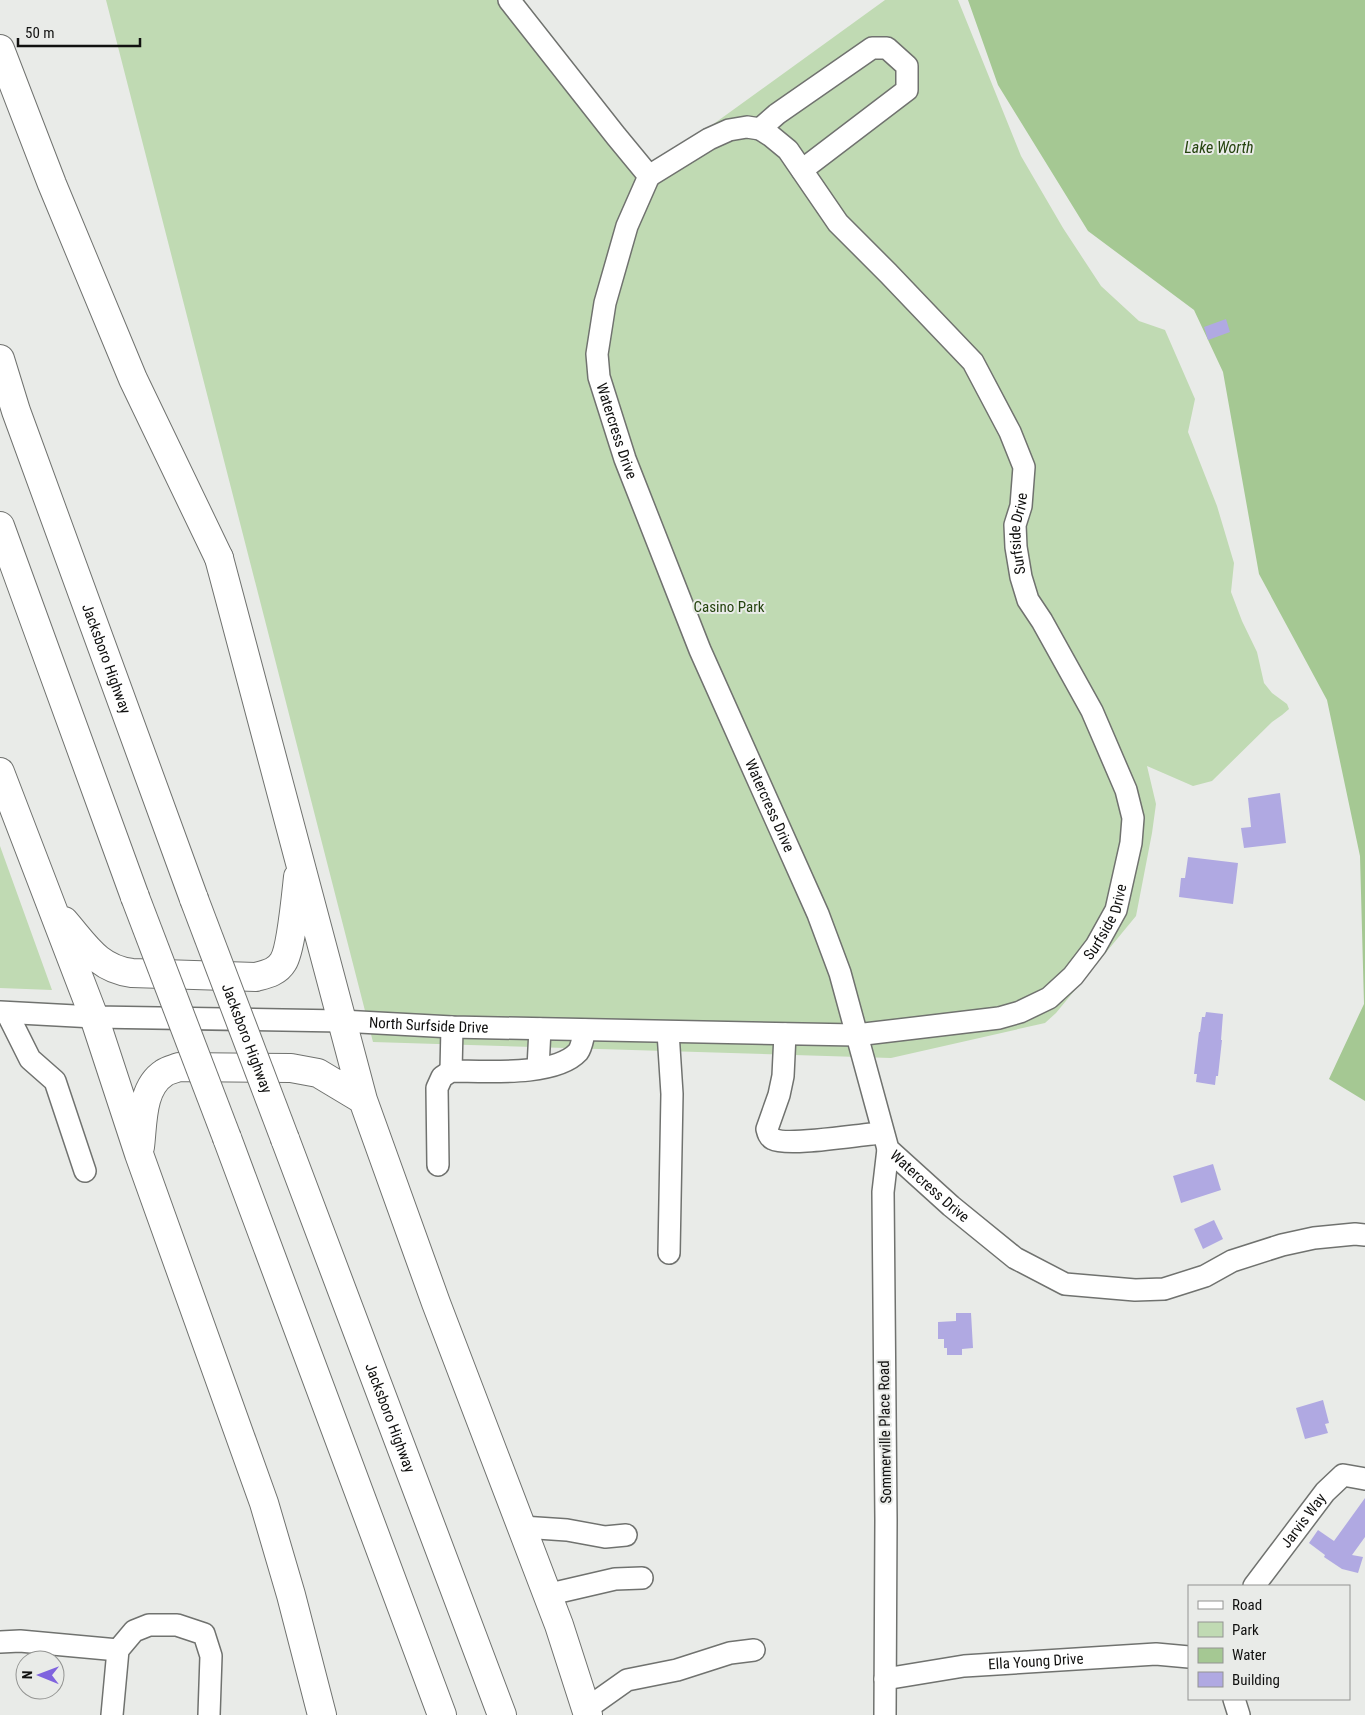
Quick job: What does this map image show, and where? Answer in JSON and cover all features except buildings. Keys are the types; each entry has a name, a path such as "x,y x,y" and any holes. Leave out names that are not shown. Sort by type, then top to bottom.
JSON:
{"main road":[{"path":"0,49 52,184 133,379 219,558 341,1021 364,1100 436,1303 559,1625 587,1712"},
{"name":"Jacksboro Highway","path":"0,359 16,411 194,899 502,1715"},
{"path":"0,526 135,897 228,1138 442,1715"},
{"path":"0,772 94,1018 139,1154 264,1503 291,1595 322,1715"},
{"path":"53,909 99,961 117,971 256,977 272,973 284,962 289,945 300,864"},
{"path":"139,1154 145,1106 150,1088 164,1073 179,1067 291,1068 318,1074 364,1100"}],"street":[{"path":"509,0 649,176 709,139 729,130 747,127 760,129 778,114 872,48 887,48 907,66 907,90 802,170"},
{"name":"Surfside Drive","path":"760,129 788,150 838,223 973,362 1010,432 1024,467 1021,506 1015,526 1021,577 1028,600 1042,621 1092,711 1126,790 1133,818 1131,843 1116,910 1096,946 1085,961 1073,976 1049,998 1020,1012 999,1018 856,1035"},
{"name":"Watercress Drive","path":"649,176 627,226 605,303 597,354 599,377 625,459 700,650 818,914 840,973 885,1141 951,1206 1015,1258 1065,1284 1135,1290 1164,1289 1205,1276 1232,1261 1282,1245 1314,1238 1355,1234 1365,1235"},
{"path":"4,1012 30,1058 56,1081 85,1171"},
{"name":"North Surfside Drive","path":"4,1012 94,1018 341,1021 452,1027 856,1035"},
{"path":"451,1071 452,1027"},
{"path":"538,1068 540,1029"},
{"path":"438,1165 437,1088 442,1076 451,1071 526,1071 563,1062 579,1051 585,1030"},
{"path":"668,1032 672,1094 669,1253"},
{"path":"785,1034 780,1095 767,1129 770,1136 774,1140 793,1141 885,1141"},
{"name":"Sommerville Place Road","path":"885,1141 883,1192 886,1520 885,1715"},
{"name":"Jarvis Way","path":"1255,1585 1325,1492 1343,1474 1365,1479"},
{"path":"522,1527 567,1530 605,1538 626,1535"},
{"path":"546,1594 615,1579 642,1578"},
{"path":"112,1715 118,1650 134,1631 149,1625 177,1625 204,1634 211,1656 209,1715"},
{"path":"0,1642 20,1641 118,1650"},
{"path":"587,1712 626,1680 677,1670 730,1652 754,1650"},
{"name":"Ella Young Drive","path":"885,1680 964,1666 1156,1654 1188,1658"},
{"path":"1234,1700 1239,1715"}],"green space":[{"name":"Casino Park","path":"106,0 524,0 654,167 885,0 958,0 1021,156 1063,228 1101,286 1139,321 1165,330 1195,399 1188,432 1217,506 1234,563 1231,592 1257,652 1264,683 1272,693 1287,704 1289,709 1272,722 1212,781 1193,786 1147,766 1156,804 1136,916 1056,1013 1045,1023 891,1058 373,1042"},
{"path":"0,846 52,990 0,988"}],"water":[{"name":"Lake Worth","path":"968,0 1365,0 1365,1101 1329,1079 1364,1004 1360,856 1327,700 1259,574 1223,372 1194,310 1088,231 998,85"}]}
